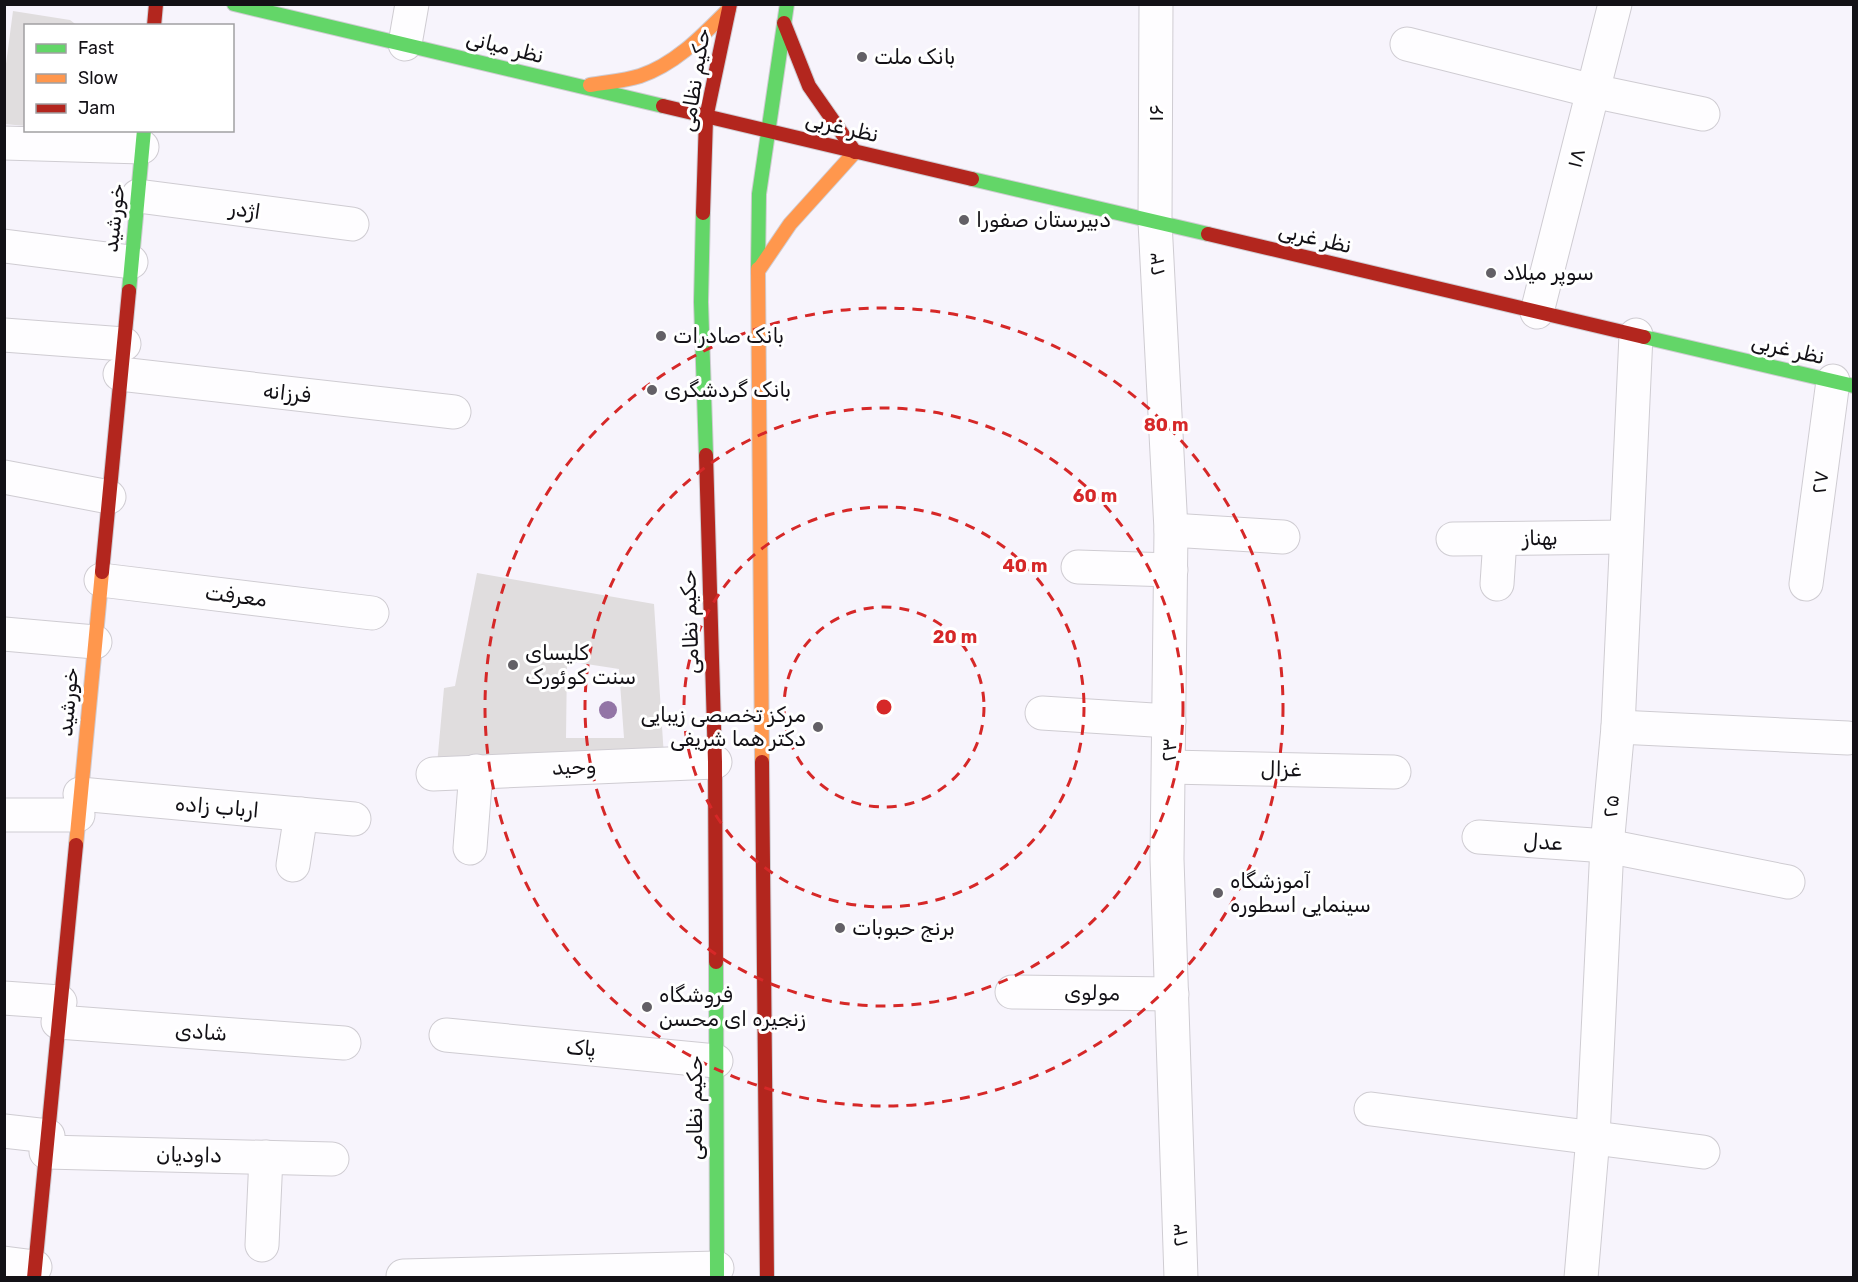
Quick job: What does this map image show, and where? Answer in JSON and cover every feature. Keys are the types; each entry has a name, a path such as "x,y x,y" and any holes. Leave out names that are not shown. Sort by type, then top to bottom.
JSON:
{"main road":[{"path":"154,24 156,4"},
{"name":"نظر میانی","path":"234,4 767,131"},
{"path":"767,1278 756,309 759,194 787,4"},
{"path":"577,87 641,76 660,67 694,43 729,7"},
{"name":"حکیم نظامی","path":"717,1273 715,762 701,302 706,118 729,7"},
{"path":"758,271 790,224 855,152 809,86 783,21"},
{"name":"نظر غربی","path":"767,131 1843,384"},
{"name":"خورشید","path":"24,1269 47,1144 143,139"}],"street":[{"path":"405,44 412,4"},
{"name":"۱۶","path":"1155,222 1156,4"},
{"name":"۱۸","path":"1537,312 1615,4"},
{"path":"1407,44 1593,91 1703,114"},
{"path":"4,143 143,139"},
{"name":"اژدر","path":"138,196 352,225"},
{"name":"۲۳","path":"1155,222 1172,530 1167,859 1181,1278"},
{"path":"4,246 131,262"},
{"name":"۲۵","path":"1581,1278 1593,1137 1607,846 1618,728 1636,335"},
{"name":"فرزانه","path":"4,336 122,359 454,411"},
{"name":"۲۷","path":"1806,584 1843,384"},
{"path":"4,477 109,497"},
{"path":"1172,530 1283,537"},
{"name":"بهناز","path":"1453,539 1626,537"},
{"path":"1497,584 1500,539"},
{"path":"1078,567 1171,570"},
{"name":"معرفت","path":"101,580 372,613"},
{"path":"4,634 95,642"},
{"path":"1042,713 1169,721"},
{"path":"1618,728 1848,738"},
{"name":"وحید","path":"433,774 715,762"},
{"name":"غزال","path":"1169,767 1394,772"},
{"path":"470,848 476,771"},
{"name":"ارباب زاده","path":"4,814 79,805 301,814 354,819"},
{"path":"293,865 301,814"},
{"name":"عدل","path":"1479,837 1607,846 1788,882"},
{"name":"مولوی","path":"1012,992 1172,994"},
{"name":"شادی","path":"4,998 59,1012 344,1043"},
{"name":"پاک","path":"446,1035 716,1061"},
{"path":"1371,1109 1703,1152"},
{"name":"داودیان","path":"4,1131 47,1144 332,1159"},
{"path":"262,1245 266,1157"},
{"path":"403,1276 717,1273"}],"building":[{"path":"13,11 70,20 75,24 24,24 24,126 4,124 4,79"},
{"name":"کلیسای سنت کوئورک","path":"477,573 654,604 664,757 437,765 444,688 455,686","holes":["567,661 619,669 624,738 566,738"]}],"traffic: fast":[{"path":"234,4 663,106"},
{"path":"758,269 759,194 787,4"},
{"path":"129,291 144,132"},
{"path":"972,179 1208,234"},
{"path":"703,213 701,302 706,455"},
{"path":"1644,337 1854,386"},
{"path":"716,962 717,1278"}],"traffic: slow":[{"path":"590,85 634,78 653,71 688,48 729,9"},
{"path":"758,271 790,224 855,152"},
{"path":"758,269 762,762"},
{"path":"76,845 102,572"}],"traffic: jam":[{"path":"154,24 156,4"},
{"path":"703,213 706,118 730,4"},
{"path":"784,23 809,86 855,152"},
{"path":"663,106 972,179"},
{"path":"1208,234 1644,337"},
{"path":"102,572 129,291"},
{"path":"706,455 715,762 716,962"},
{"path":"762,762 767,1278"},
{"path":"34,1278 76,845"}],"place":[{"name":"بانک ملت","path":"862,57"},
{"name":"دبیرستان صفورا","path":"964,220"},
{"name":"سوپر میلاد","path":"1491,273"},
{"name":"بانک صادرات","path":"661,336"},
{"name":"بانک گردشگری","path":"652,390"},
{"name":"کلیسای سنت کوئورک","path":"513,665"},
{"name":"مرکز تخصصی زیبایی دکتر هما شریفی","path":"818,727"},
{"name":"آموزشگاه سینمایی اسطوره","path":"1218,893"},
{"name":"برنج حبوبات","path":"840,928"},
{"name":"فروشگاه زنجیره ای محسن","path":"647,1007"}]}
